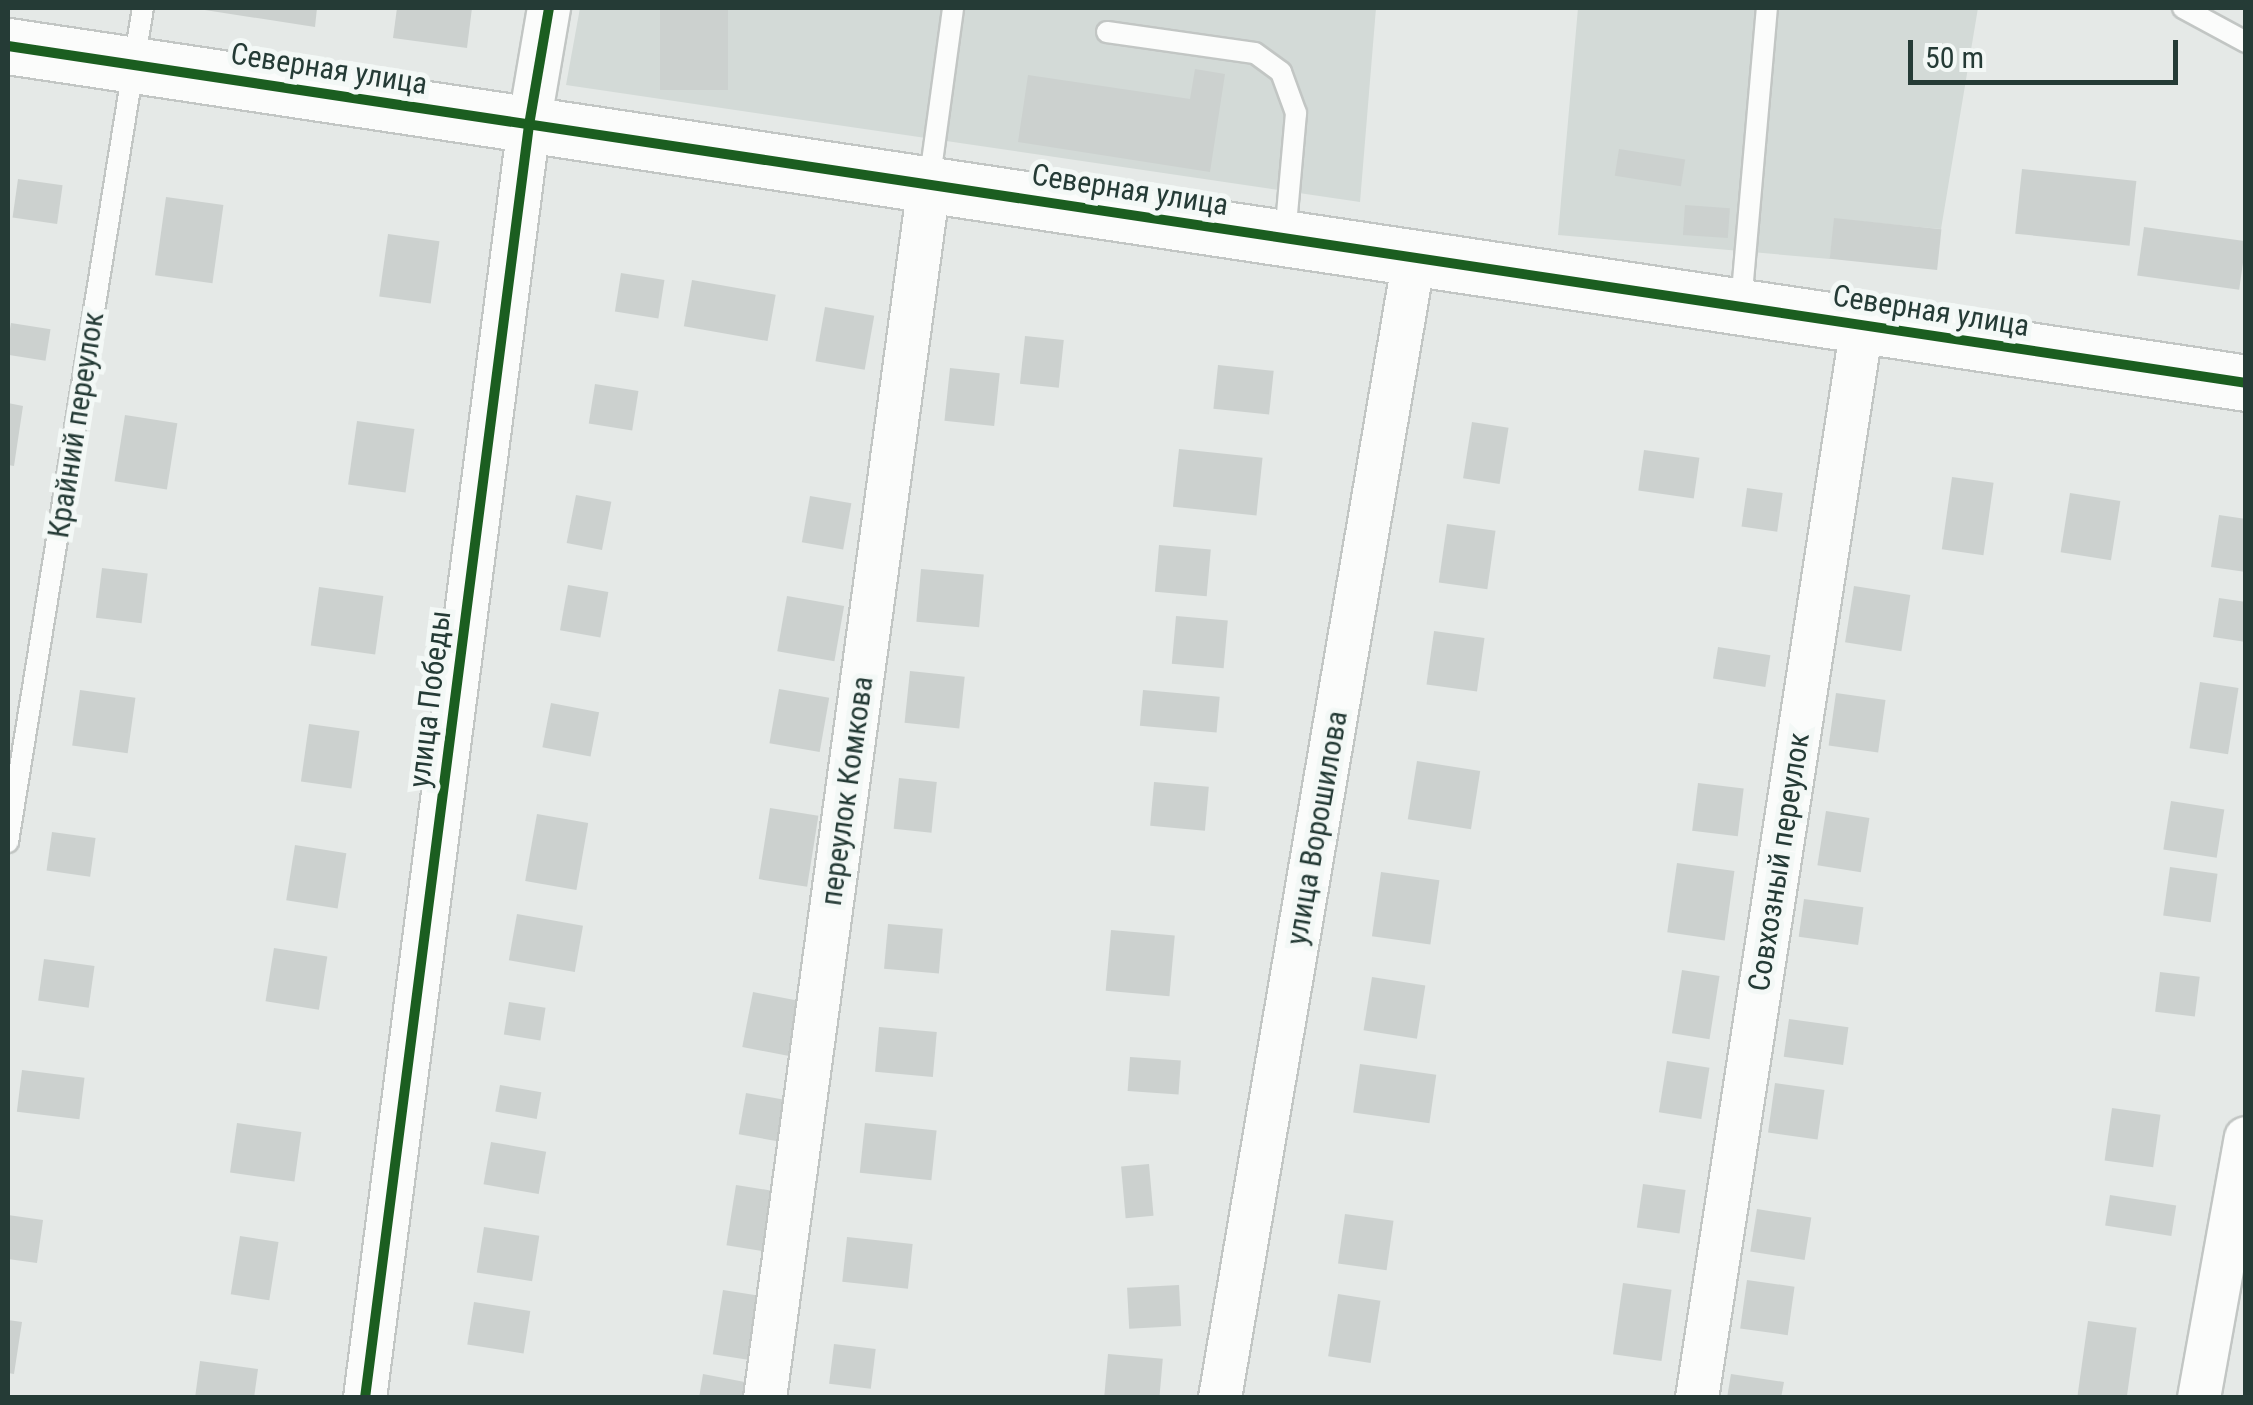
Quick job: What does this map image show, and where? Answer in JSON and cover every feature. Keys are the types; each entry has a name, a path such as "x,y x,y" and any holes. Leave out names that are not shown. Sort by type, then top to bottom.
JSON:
{"street":[{"name":"улица Победы","path":"365,1398 548,8"},
{"name":"Северная улица","path":"8,46 2246,383"},
{"name":"переулок Комкова","path":"765,1398 928,185"},
{"name":"улица Ворошилова","path":"1220,1398 1414,258"},
{"name":"Совхозный переулок","path":"1697,1398 1862,326"},
{"path":"2200,1398 2246,1138"}],"lane":[{"name":"Крайний переулок","path":"8,842 143,8"},
{"path":"928,185 953,8"},
{"path":"1741,307 1767,8"},
{"path":"2183,8 2246,42"},
{"path":"1107,32 1255,53 1281,72 1296,113 1285,239"}],"shaded area":[{"path":"580,8 1376,8 1360,202 566,85"},
{"path":"1578,8 1978,8 1941,229 1835,219 1830,259 1558,235"}],"building":[{"path":"192,8 317,8 315,27"},
{"path":"397,8 472,8 467,48 393,38"},
{"path":"660,8 728,8 728,90 660,90"},
{"path":"1195,69 1225,74 1210,172 1018,142 1028,75 1190,99"},
{"path":"1619,149 1685,159 1681,186 1615,176"},
{"path":"2022,169 2136,181 2130,246 2015,234"},
{"path":"18,179 63,185 57,224 13,218"},
{"path":"166,197 223,205 212,283 155,275"},
{"path":"1685,205 1730,208 1728,238 1683,235"},
{"path":"1834,218 1941,229 1937,270 1830,259"},
{"path":"2144,227 2246,241 2239,290 2137,276"},
{"path":"388,234 439,241 431,304 379,296"},
{"path":"621,273 664,280 658,318 615,312"},
{"path":"692,280 776,295 768,341 684,326"},
{"path":"825,307 874,316 865,370 815,361"},
{"path":"11,323 51,329 46,361 8,355"},
{"path":"1025,336 1064,340 1059,388 1020,384"},
{"path":"1218,365 1274,371 1269,415 1213,409"},
{"path":"950,368 1000,373 994,426 944,421"},
{"path":"595,384 638,391 632,430 589,424"},
{"path":"8,403 23,406 14,466 8,465"},
{"path":"125,415 177,423 167,489 115,481"},
{"path":"357,421 414,429 406,492 348,484"},
{"path":"1472,422 1509,428 1500,484 1463,478"},
{"path":"1179,449 1263,458 1256,515 1173,507"},
{"path":"1644,450 1699,458 1694,498 1638,491"},
{"path":"1952,477 1994,483 1983,555 1942,549"},
{"path":"1747,488 1783,493 1777,532 1742,527"},
{"path":"2070,493 2120,501 2111,560 2061,552"},
{"path":"576,495 611,502 602,550 567,543"},
{"path":"810,496 851,503 843,550 802,542"},
{"path":"2219,515 2246,519 2246,572 2211,567"},
{"path":"1447,524 1496,531 1487,589 1439,582"},
{"path":"1159,545 1211,550 1207,596 1155,592"},
{"path":"102,568 148,574 142,623 96,618"},
{"path":"921,569 984,574 979,627 916,622"},
{"path":"568,585 608,592 600,637 560,630"},
{"path":"1854,586 1910,595 1901,651 1845,642"},
{"path":"319,587 383,596 375,654 311,645"},
{"path":"787,596 844,606 834,661 777,651"},
{"path":"2219,598 2246,602 2246,642 2213,637"},
{"path":"1176,616 1228,621 1224,668 1172,664"},
{"path":"1434,631 1485,638 1477,692 1426,684"},
{"path":"1718,647 1770,655 1765,687 1713,679"},
{"path":"910,671 965,677 959,728 905,723"},
{"path":"2200,682 2239,688 2228,754 2190,748"},
{"path":"779,689 829,698 820,752 769,743"},
{"path":"80,690 135,698 128,753 72,745"},
{"path":"1143,690 1220,697 1217,733 1140,726"},
{"path":"1836,693 1886,700 1878,752 1829,745"},
{"path":"551,703 599,712 591,757 542,747"},
{"path":"309,724 360,731 351,789 301,781"},
{"path":"1417,761 1480,771 1471,829 1408,819"},
{"path":"899,778 937,782 931,833 894,829"},
{"path":"1154,782 1209,787 1205,831 1150,826"},
{"path":"1698,783 1744,789 1738,836 1692,831"},
{"path":"2171,801 2224,809 2217,858 2163,849"},
{"path":"770,808 818,816 807,887 759,879"},
{"path":"1826,811 1869,818 1861,872 1817,865"},
{"path":"537,814 588,823 576,890 525,881"},
{"path":"52,832 96,838 90,877 47,871"},
{"path":"295,845 346,853 338,908 286,900"},
{"path":"1677,863 1734,871 1725,940 1667,932"},
{"path":"2170,867 2218,874 2211,922 2163,916"},
{"path":"1381,872 1439,880 1430,945 1372,936"},
{"path":"1804,899 1863,907 1858,945 1799,937"},
{"path":"517,914 583,926 575,972 509,960"},
{"path":"888,924 943,929 939,974 884,969"},
{"path":"1111,930 1175,936 1169,996 1106,991"},
{"path":"274,948 327,956 319,1010 266,1001"},
{"path":"44,959 95,966 89,1008 38,1001"},
{"path":"1682,970 1720,976 1710,1039 1672,1033"},
{"path":"2160,972 2200,977 2195,1017 2155,1012"},
{"path":"1372,977 1425,985 1417,1039 1364,1030"},
{"path":"753,992 801,1001 790,1056 742,1047"},
{"path":"509,1002 546,1008 540,1040 504,1035"},
{"path":"1789,1019 1848,1027 1843,1065 1784,1057"},
{"path":"879,1027 937,1032 933,1077 875,1072"},
{"path":"1130,1057 1181,1061 1179,1094 1128,1091"},
{"path":"1667,1061 1709,1068 1701,1119 1659,1112"},
{"path":"1360,1064 1436,1075 1429,1123 1353,1113"},
{"path":"22,1070 85,1078 79,1119 17,1112"},
{"path":"1775,1083 1825,1090 1818,1139 1768,1133"},
{"path":"500,1085 541,1092 537,1119 495,1112"},
{"path":"746,1093 787,1100 780,1142 739,1134"},
{"path":"2112,1108 2161,1115 2153,1167 2105,1160"},
{"path":"237,1123 301,1132 294,1182 230,1173"},
{"path":"865,1123 937,1131 931,1180 860,1173"},
{"path":"491,1142 546,1152 539,1194 484,1184"},
{"path":"1149,1164 1154,1216 1126,1218 1121,1166"},
{"path":"1643,1184 1686,1190 1679,1234 1637,1228"},
{"path":"736,1185 772,1191 762,1251 726,1245"},
{"path":"2110,1195 2176,1205 2171,1236 2105,1226"},
{"path":"1757,1209 1811,1218 1805,1260 1750,1251"},
{"path":"1345,1214 1394,1221 1387,1270 1338,1264"},
{"path":"8,1215 43,1220 37,1263 8,1259"},
{"path":"484,1227 539,1236 532,1281 477,1272"},
{"path":"240,1236 279,1242 269,1300 231,1294"},
{"path":"847,1237 913,1244 908,1289 842,1282"},
{"path":"1747,1280 1795,1287 1788,1335 1740,1329"},
{"path":"1623,1283 1672,1290 1662,1361 1613,1354"},
{"path":"1179,1285 1181,1326 1129,1329 1127,1288"},
{"path":"723,1290 767,1297 757,1361 713,1354"},
{"path":"1338,1294 1380,1301 1371,1363 1328,1356"},
{"path":"474,1302 530,1311 524,1353 467,1344"},
{"path":"8,1320 22,1322 14,1374 8,1373"},
{"path":"2088,1321 2137,1328 2127,1398 2077,1398"},
{"path":"834,1344 876,1349 871,1389 829,1384"},
{"path":"1108,1354 1163,1359 1159,1398 1104,1398"},
{"path":"200,1361 258,1369 254,1398 195,1398"},
{"path":"703,1374 750,1383 748,1398 699,1398"},
{"path":"1731,1374 1784,1382 1781,1398 1727,1398"}],"cycle path":[{"path":"365,1398 529,125 549,8"},
{"path":"8,46 2246,383"}]}
